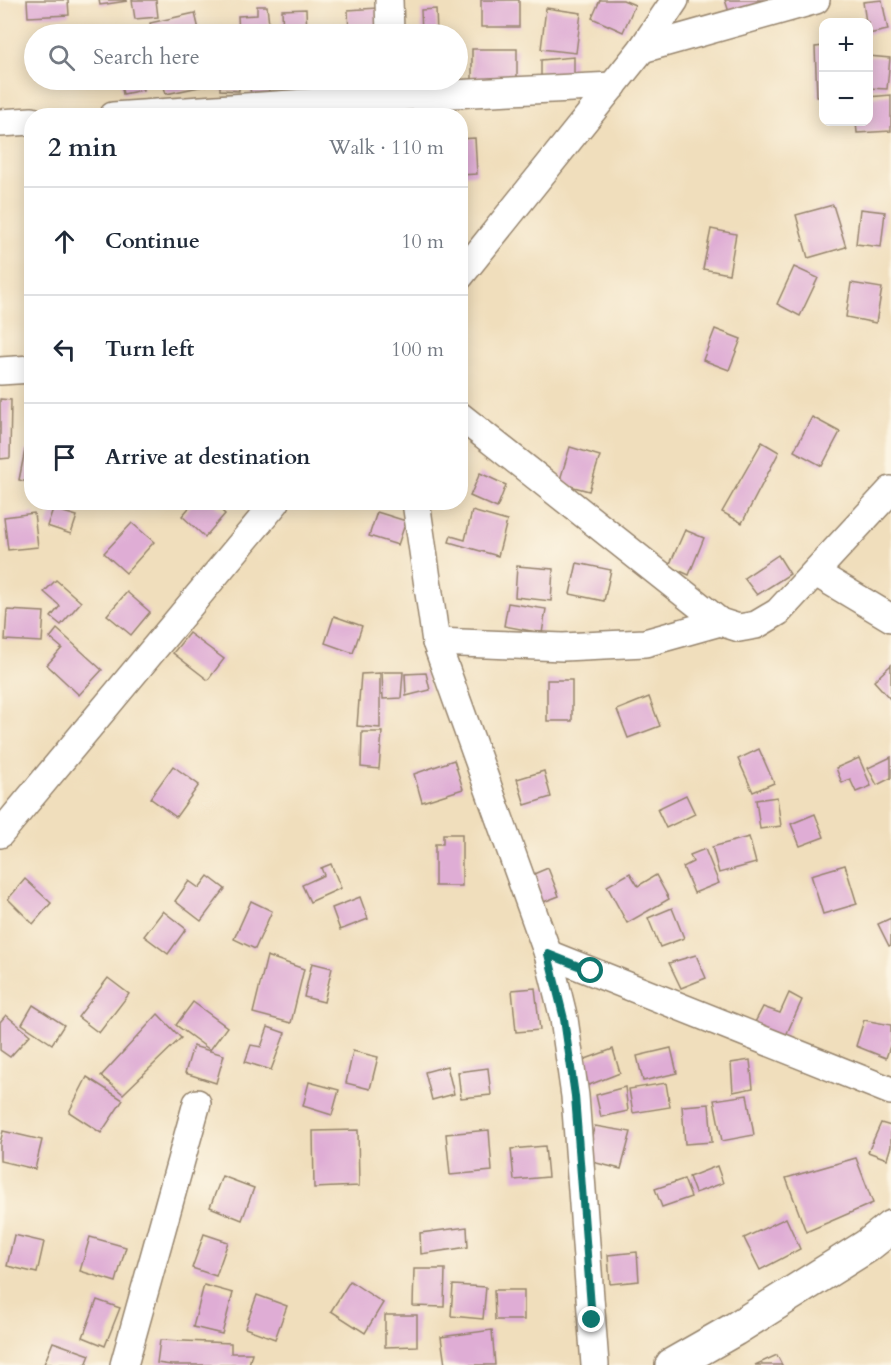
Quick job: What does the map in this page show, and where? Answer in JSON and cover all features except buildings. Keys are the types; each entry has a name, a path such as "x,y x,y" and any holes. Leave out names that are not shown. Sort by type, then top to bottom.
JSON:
{"main road":[{"path":"672,1365 735,1329 867,1246 891,1227"}],"street":[{"path":"389,0 390,24"},
{"path":"468,266 642,49 675,0"},
{"path":"642,49 816,0"},
{"path":"231,108 613,86"},
{"path":"0,123 24,122"},
{"path":"0,371 24,370"},
{"path":"468,422 720,622 739,628 756,625 778,612 891,490"},
{"path":"0,834 269,510"},
{"path":"417,510 436,642 548,954 564,1019 575,1096 596,1365"},
{"path":"816,573 891,618"},
{"path":"436,642 563,647 645,643 720,622"},
{"path":"548,954 891,1091"},
{"path":"124,1365 197,1103"}],"route":[{"path":"591,971 548,954 564,1019 575,1096 592,1320"}]}
